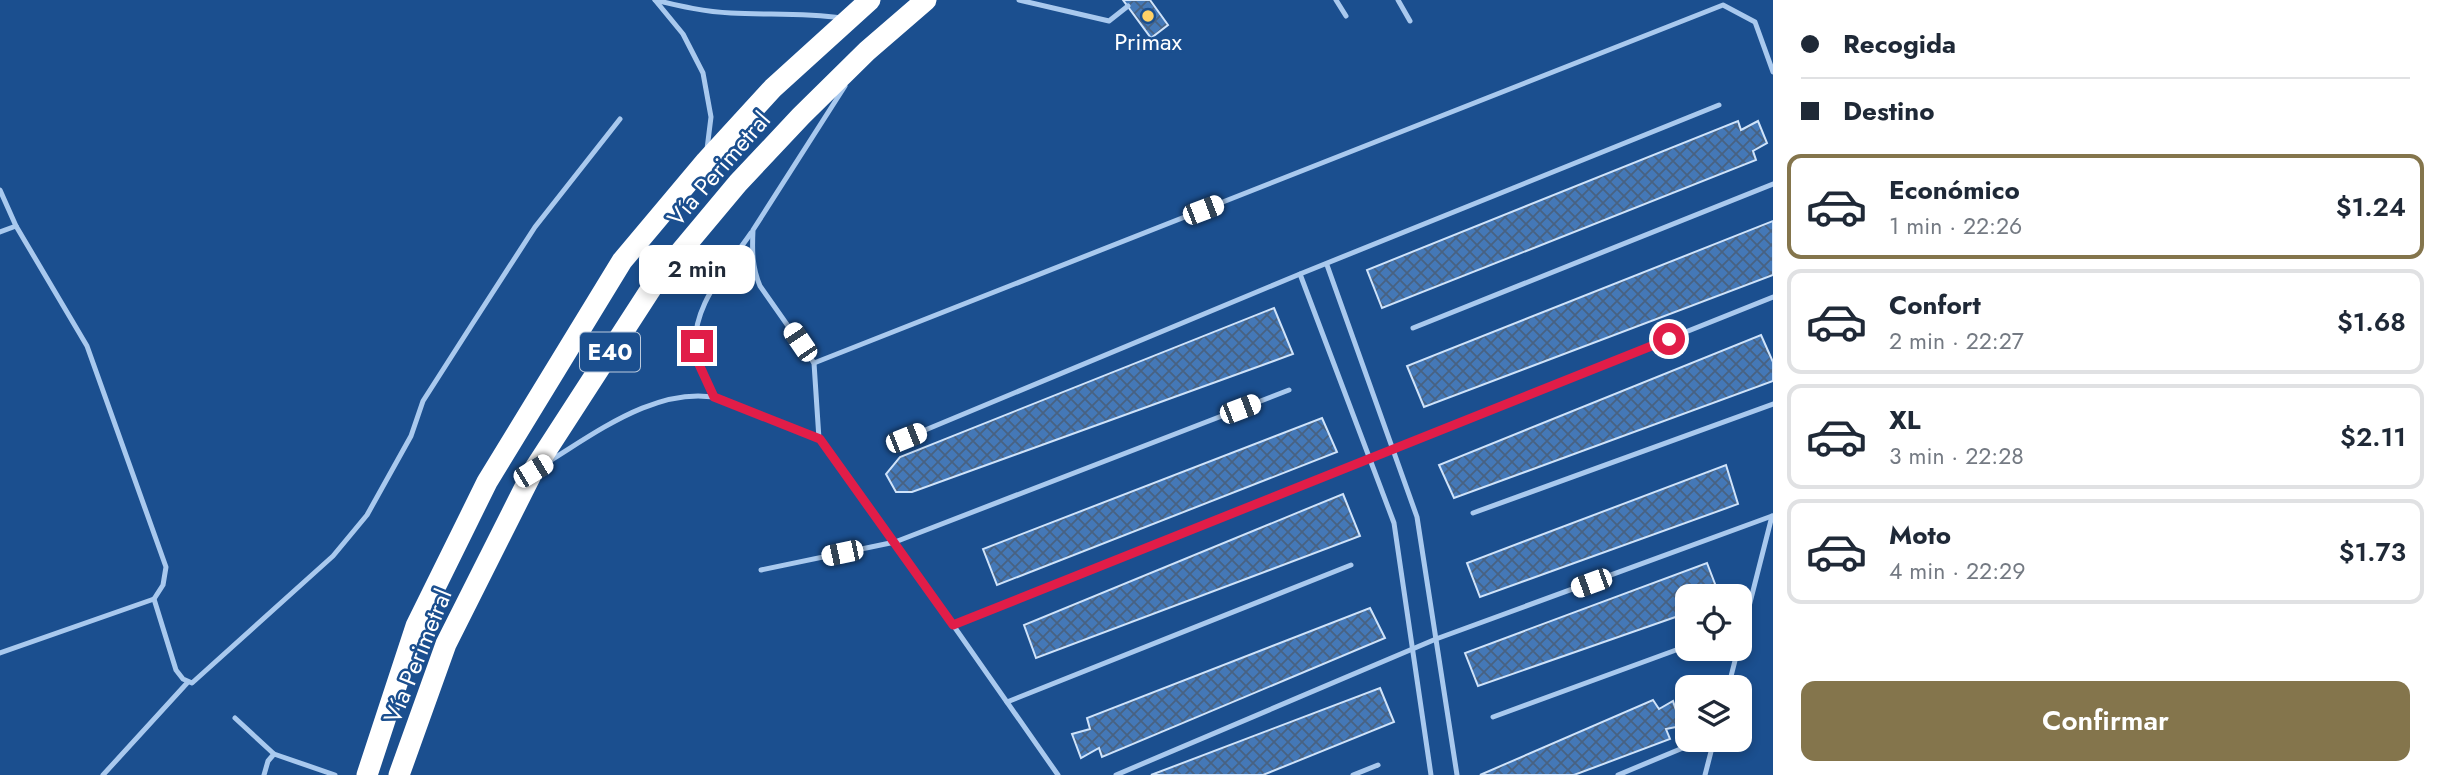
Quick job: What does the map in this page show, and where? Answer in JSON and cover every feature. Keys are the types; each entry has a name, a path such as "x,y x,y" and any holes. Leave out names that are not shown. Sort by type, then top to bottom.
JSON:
{"highway":[{"name":"Vía Perimetral","path":"399,775 446,644 533,471 656,281 738,183 801,116 867,51 926,0"},
{"name":"Vía Perimetral","path":"367,775 416,626 487,482 622,261 706,161 773,88 858,7"}],"lane":[{"path":"655,0 719,12 808,13 858,7"},
{"path":"655,0 683,34 703,74 710,117 706,161"},
{"path":"1019,0 1109,21 1128,6"},
{"path":"1336,0 1346,16"},
{"path":"1398,0 1410,21"},
{"path":"814,363 1723,5 1755,22 1773,72"},
{"path":"714,397 697,360 696,331 705,303 725,268 753,230 867,51"},
{"path":"906,438 1300,274 1719,105"},
{"path":"154,599 176,670 188,682 195,682 333,556 367,516 411,436 424,401 534,227 620,119"},
{"path":"1413,328 1773,184"},
{"path":"0,190 16,226 87,346 166,567 163,585 154,599 0,653"},
{"path":"0,232 16,226"},
{"path":"753,230 751,259 760,286 814,363 820,439 1058,775"},
{"path":"1327,265 1417,517 1457,775"},
{"path":"1300,274 1394,523 1431,775"},
{"path":"953,625 1773,297"},
{"path":"761,570 895,542 1289,390"},
{"path":"533,471 630,413 677,398 714,397 820,439"},
{"path":"1474,513 1773,404"},
{"path":"1116,775 1436,639 1772,515"},
{"path":"1752,589 1772,515"},
{"path":"1007,702 1351,565"},
{"path":"1493,717 1675,650"},
{"path":"103,775 188,682"},
{"path":"235,718 274,754 335,775"},
{"path":"1618,775 1675,751"},
{"path":"1705,775 1711,752"},
{"path":"264,775 268,761 274,754"},
{"path":"1353,775 1378,765"}],"building":[{"name":"Primax","path":"1123,0 1150,0 1168,25 1151,38"},
{"path":"1738,121 1741,130 1758,121 1767,143 1753,151 1756,160 1382,308 1367,270"},
{"path":"1773,221 1773,275 1424,407 1407,366"},
{"path":"1274,308 1293,354 912,492 896,492 886,474 900,457"},
{"path":"1761,335 1773,362 1773,381 1454,498 1439,465"},
{"path":"1322,418 1337,452 997,585 983,549"},
{"path":"1726,465 1738,504 1480,597 1467,563"},
{"path":"1343,494 1360,536 1036,658 1024,625"},
{"path":"1707,563 1715,584 1675,584 1675,617 1478,686 1465,653"},
{"path":"1370,608 1385,638 1102,757 1099,748 1081,758 1072,734 1090,729 1087,718"},
{"path":"1380,688 1394,722 1263,775 1151,775"},
{"path":"1653,700 1659,709 1673,701 1675,727 1666,729 1670,739 1574,775 1480,775"}],"place":[{"name":"Primax","path":"1148,16"}],"route":[{"path":"697,346 697,360 714,397 820,439 953,625 1669,339"}]}
